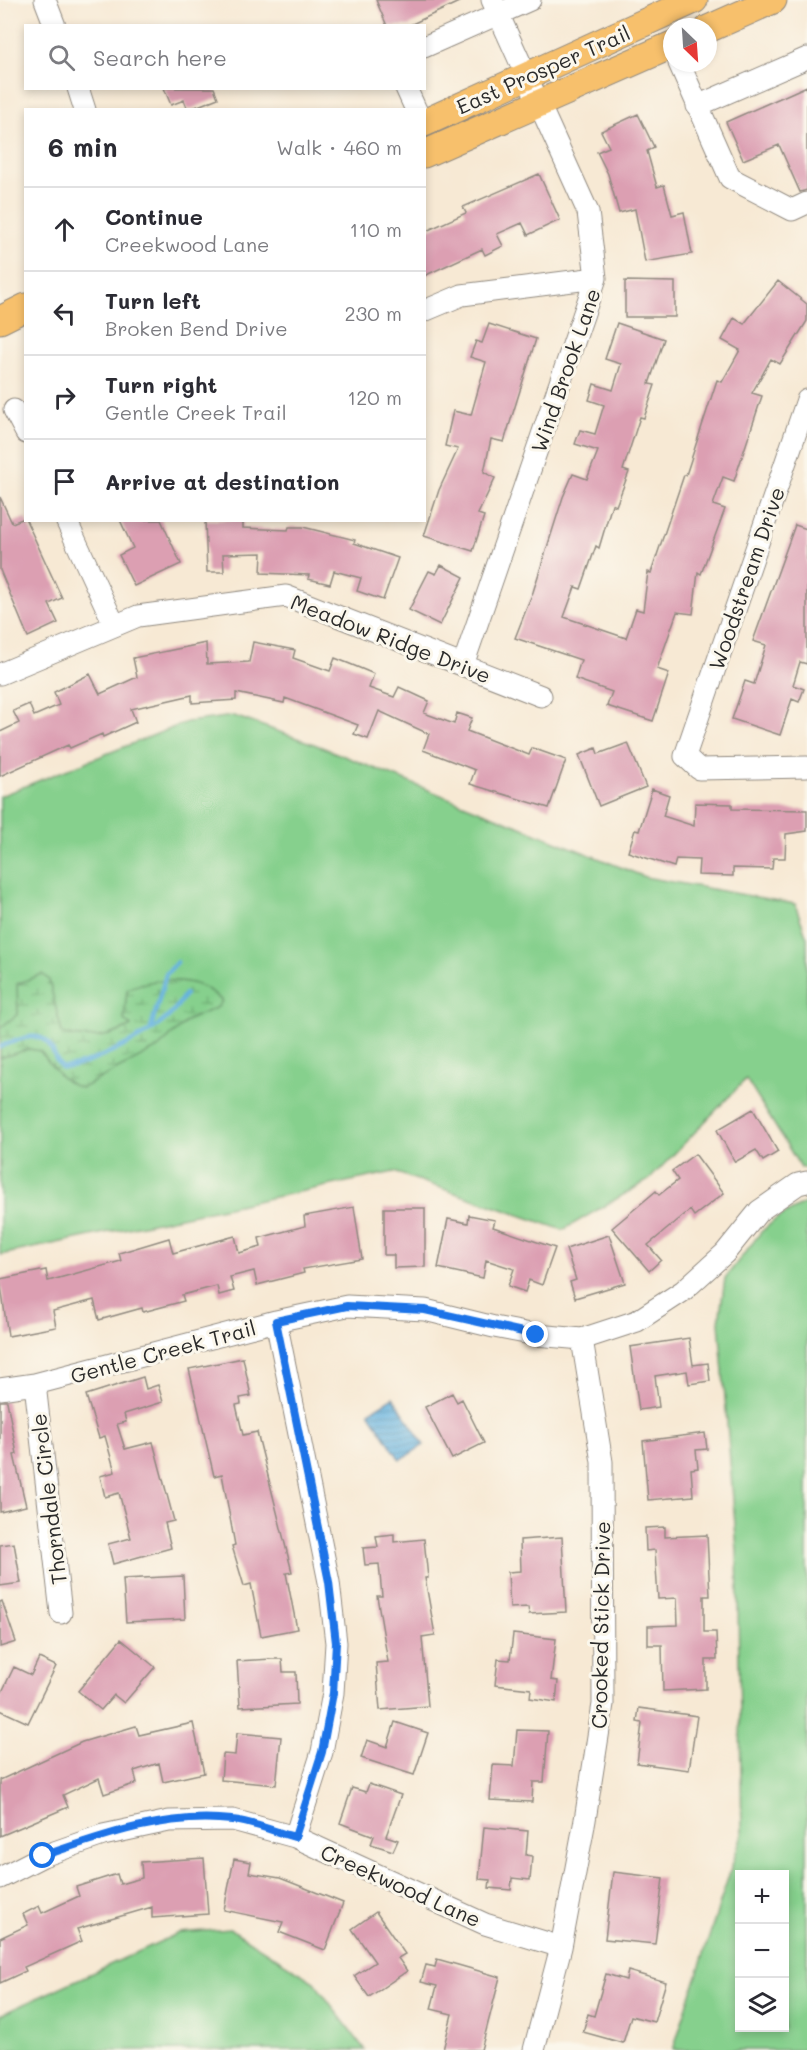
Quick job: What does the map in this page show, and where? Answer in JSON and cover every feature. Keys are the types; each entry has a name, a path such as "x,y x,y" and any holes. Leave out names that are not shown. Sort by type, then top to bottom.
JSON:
{"main road":[{"name":"East Prosper Trail","path":"426,122 694,0"},
{"path":"717,25 773,0"},
{"name":"East Prosper Trail","path":"426,153 663,50"},
{"path":"0,320 24,308"}],"street":[{"path":"45,0 54,24"},
{"path":"426,46 495,7 530,0"},
{"name":"Wind Brook Lane","path":"463,665 596,278 588,212 541,103 495,7"},
{"path":"697,106 807,58"},
{"path":"683,72 730,178 792,210 807,203"},
{"path":"79,90 84,108"},
{"path":"407,90 415,108"},
{"path":"426,310 462,295 596,278"},
{"name":"Woodstream Drive","path":"807,400 685,756 699,769 807,767"},
{"path":"14,410 24,430"},
{"path":"67,522 114,624"},
{"name":"Meadow Ridge Drive","path":"0,674 114,624 138,616 286,596 541,696"},
{"name":"Gentle Creek Trail","path":"0,1389 35,1384 276,1321 347,1306 425,1310 505,1329 582,1339 637,1321 683,1291 725,1253 759,1211 798,1184 807,1182"},
{"path":"276,1321 329,1582 336,1643 333,1693 322,1752 295,1837"},
{"name":"Crooked Stick Drive","path":"534,2050 561,1947 585,1820 603,1704 602,1462 582,1339"},
{"name":"Thorndale Circle","path":"35,1384 61,1613"},
{"name":"Creekwood Lane","path":"0,1878 43,1856 103,1835 169,1821 233,1820 295,1837 484,1924 561,1947"}],"green space":[{"path":"234,716 314,744 645,877 795,904 807,938 807,1167 801,1168 746,1079 649,1180 563,1230 394,1172 0,1255 0,796 187,722"},
{"path":"42,974 49,980 62,1033 80,1037 106,1036 131,1026 124,1020 127,990 144,983 175,981 195,984 208,990 222,1001 218,1007 188,1020 158,1048 82,1088 68,1083 40,1051 29,1049 0,1058 0,1028 18,1014 17,984"},
{"path":"807,1202 807,2050 673,2050 742,1834 737,1550 719,1322 725,1278 761,1232 777,1218"},
{"path":"231,1929 314,1982 365,2050 0,2050 0,2015 179,1933"}],"water":[{"path":"393,1397 424,1445 400,1460 369,1412"}],"building":[{"path":"376,0 463,0 412,24 386,24"},
{"path":"807,86 807,190 800,192 779,145 743,160 726,122"},
{"path":"165,90 215,90 218,98 193,108 187,108 184,100 171,105"},
{"path":"638,114 654,147 647,151 657,187 664,185 672,215 684,212 692,254 645,262 635,209 619,213 608,174 597,152 609,147 601,131"},
{"path":"539,174 560,220 528,235 522,223 497,234 503,246 485,255 482,249 426,275 426,231 466,213 463,207"},
{"path":"625,281 675,282 675,317 625,317"},
{"path":"778,281 807,304 807,321 780,364 771,359 752,393 762,396 734,481 723,477 713,505 725,509 701,574 698,572 693,614 677,612 657,669 669,673 653,721 607,706 612,692 575,679 581,660 515,638 573,474 587,479 598,451 575,444 580,430 595,434 604,405 589,400 594,384 613,390 621,364 605,359 617,323 664,339 649,384 655,385 644,418 640,417 623,470 629,472 616,506 612,504 599,548 596,546 581,589 575,587 564,617 626,638 636,609 643,611 648,572 651,573 717,380 722,382 740,350 722,340 734,318 744,324"},
{"path":"489,324 536,339 504,442 491,439 484,472 495,478 478,514 484,516 473,551 424,536 439,490 458,449 445,446 453,411 471,415 486,362 470,357 476,341 482,343"},
{"path":"0,497 12,523 24,518 24,522 27,522 62,598 49,604 58,623 28,637 0,570"},
{"path":"121,522 162,522 181,564 134,586 119,555 133,548"},
{"path":"205,522 243,522 243,528 288,530 289,527 303,527 355,540 354,543 398,558 383,600 357,591 361,578 334,571 330,584 308,579 309,575 261,573 262,553 223,554 224,572 207,572"},
{"path":"795,525 807,529 807,664 800,662 793,685 804,689 799,702 792,699 780,735 732,719 745,681 754,684 766,645 753,641"},
{"path":"441,565 464,577 440,625 409,610 429,571 436,574"},
{"path":"253,642 295,650 293,658 330,671 335,658 374,674 369,688 394,697 399,687 429,701 424,713 454,724 457,713 472,718 467,731 529,755 532,748 566,760 549,808 470,784 475,770 423,750 429,734 379,711 368,739 354,734 358,725 285,698 284,703 236,693 236,700 192,703 192,695 131,709 136,722 103,737 102,734 70,748 68,745 0,776 0,732 19,723 13,711 29,704 34,716 59,705 54,692 90,674 100,694 137,677 133,658 206,643 207,664 249,662"},
{"path":"628,743 646,787 599,806 579,755 596,748 598,754"},
{"path":"652,789 669,795 663,816 694,826 695,803 732,804 732,809 807,810 807,831 786,834 785,858 773,858 772,869 733,868 733,876 698,875 699,860 676,859 674,867 628,852 635,830 639,831"},
{"path":"753,1109 778,1152 763,1161 756,1150 735,1162 717,1130"},
{"path":"695,1154 724,1193 694,1216 690,1210 648,1245 661,1260 649,1271 612,1228 656,1191 659,1195 678,1180 672,1171"},
{"path":"354,1207 362,1259 303,1269 304,1273 257,1285 254,1271 230,1277 234,1291 219,1295 217,1286 182,1295 184,1301 143,1312 142,1308 99,1320 94,1300 53,1311 56,1327 8,1336 0,1279 46,1270 48,1281 121,1261 119,1253 169,1238 173,1253 235,1236 239,1253 261,1247 259,1238 305,1226 304,1216"},
{"path":"384,1208 425,1208 425,1267 394,1268 394,1255 384,1255"},
{"path":"469,1215 495,1220 493,1227 555,1248 542,1285 529,1280 525,1292 508,1286 514,1269 486,1260 483,1278 438,1268 448,1219 468,1223"},
{"path":"609,1235 625,1283 575,1298 570,1282 576,1280 566,1249"},
{"path":"689,1338 693,1365 708,1363 710,1381 689,1384 687,1371 655,1376 659,1407 639,1410 630,1347"},
{"path":"243,1358 251,1396 240,1398 241,1404 236,1405 243,1435 257,1432 292,1572 286,1573 297,1629 261,1636 251,1584 244,1586 232,1546 235,1545 222,1474 214,1476 189,1369"},
{"path":"143,1377 146,1389 158,1385 163,1402 124,1414 126,1422 117,1424 125,1449 153,1442 174,1521 165,1523 171,1548 113,1564 108,1544 131,1538 119,1493 105,1497 100,1476 115,1472 105,1436 99,1438 86,1395"},
{"path":"452,1393 457,1402 462,1399 484,1443 452,1459 425,1407"},
{"path":"0,1401 7,1401 17,1454 14,1455 26,1506 0,1512"},
{"path":"705,1433 707,1449 696,1450 698,1468 691,1469 693,1496 648,1500 643,1441"},
{"path":"665,1527 665,1537 707,1535 710,1596 704,1596 704,1632 716,1632 717,1660 706,1660 706,1689 663,1691 662,1645 648,1645 648,1626 678,1625 677,1598 658,1599 655,1550 646,1551 645,1528"},
{"path":"394,1534 394,1542 424,1539 428,1578 425,1578 435,1635 422,1637 428,1706 380,1710 376,1663 388,1662 377,1596 382,1596 379,1564 365,1565 363,1548 378,1547 376,1536"},
{"path":"562,1537 566,1612 529,1614 528,1607 510,1608 508,1572 521,1571 520,1540"},
{"path":"14,1543 21,1583 0,1586 0,1545"},
{"path":"183,1576 185,1619 126,1622 123,1579"},
{"path":"2,1601 16,1642 0,1647 0,1602"},
{"path":"513,1634 556,1639 551,1680 558,1681 556,1702 530,1698 531,1689 495,1685 498,1659 510,1660"},
{"path":"121,1639 155,1667 124,1703 114,1695 101,1710 78,1691"},
{"path":"39,1658 56,1666 28,1723 0,1710 0,1696 14,1667 31,1675"},
{"path":"282,1659 283,1672 296,1672 297,1704 240,1707 237,1661"},
{"path":"639,1708 697,1716 689,1770 637,1763 642,1723 637,1722"},
{"path":"395,1722 428,1733 414,1775 361,1758 367,1740 387,1747"},
{"path":"193,1723 204,1773 163,1782 159,1763 134,1771 137,1783 104,1794 99,1778 63,1795 68,1807 0,1836 0,1780 82,1742 136,1726 139,1735"},
{"path":"517,1730 548,1731 544,1782 533,1782 532,1802 490,1800 493,1765 514,1766"},
{"path":"237,1733 281,1737 276,1785 221,1780 223,1754 235,1755"},
{"path":"369,1784 401,1795 386,1836 398,1840 393,1851 371,1844 374,1836 340,1823 352,1788 366,1792"},
{"path":"484,1827 528,1831 526,1855 532,1856 530,1880 512,1878 511,1890 489,1888 490,1880 479,1879"},
{"path":"204,1858 208,1914 152,1918 152,1907 77,1929 82,1941 24,1967 26,1971 0,1983 0,1938 28,1925 23,1914 39,1906 42,1913 79,1896 76,1887 117,1874 120,1884 142,1878 141,1862"},
{"path":"234,1859 251,1862 249,1873 280,1878 343,1903 325,1950 279,1932 283,1922 224,1910"},
{"path":"613,1872 663,1878 655,1944 605,1939"},
{"path":"376,1912 405,1954 398,1958 407,1971 369,1997 354,1976 375,1962 352,1929"},
{"path":"437,1959 500,1977 481,2050 443,2050 452,2014 431,2009 437,1986 421,1982 426,1965 435,1967"},
{"path":"628,1971 666,1982 654,2022 631,2016 623,2043 583,2032 588,2014 594,2016 606,1974 626,1980"}],"waterway":[{"path":"151,1028 166,974 177,962"},
{"path":"0,1047 27,1037 41,1038 47,1042 62,1068 88,1062 120,1048 151,1030 172,1013 185,994"}],"route":[{"path":"43,1856 103,1835 169,1821 233,1820 295,1837 322,1752 333,1693 336,1643 329,1582 276,1321 347,1306 425,1310 494,1328 536,1335"}]}
